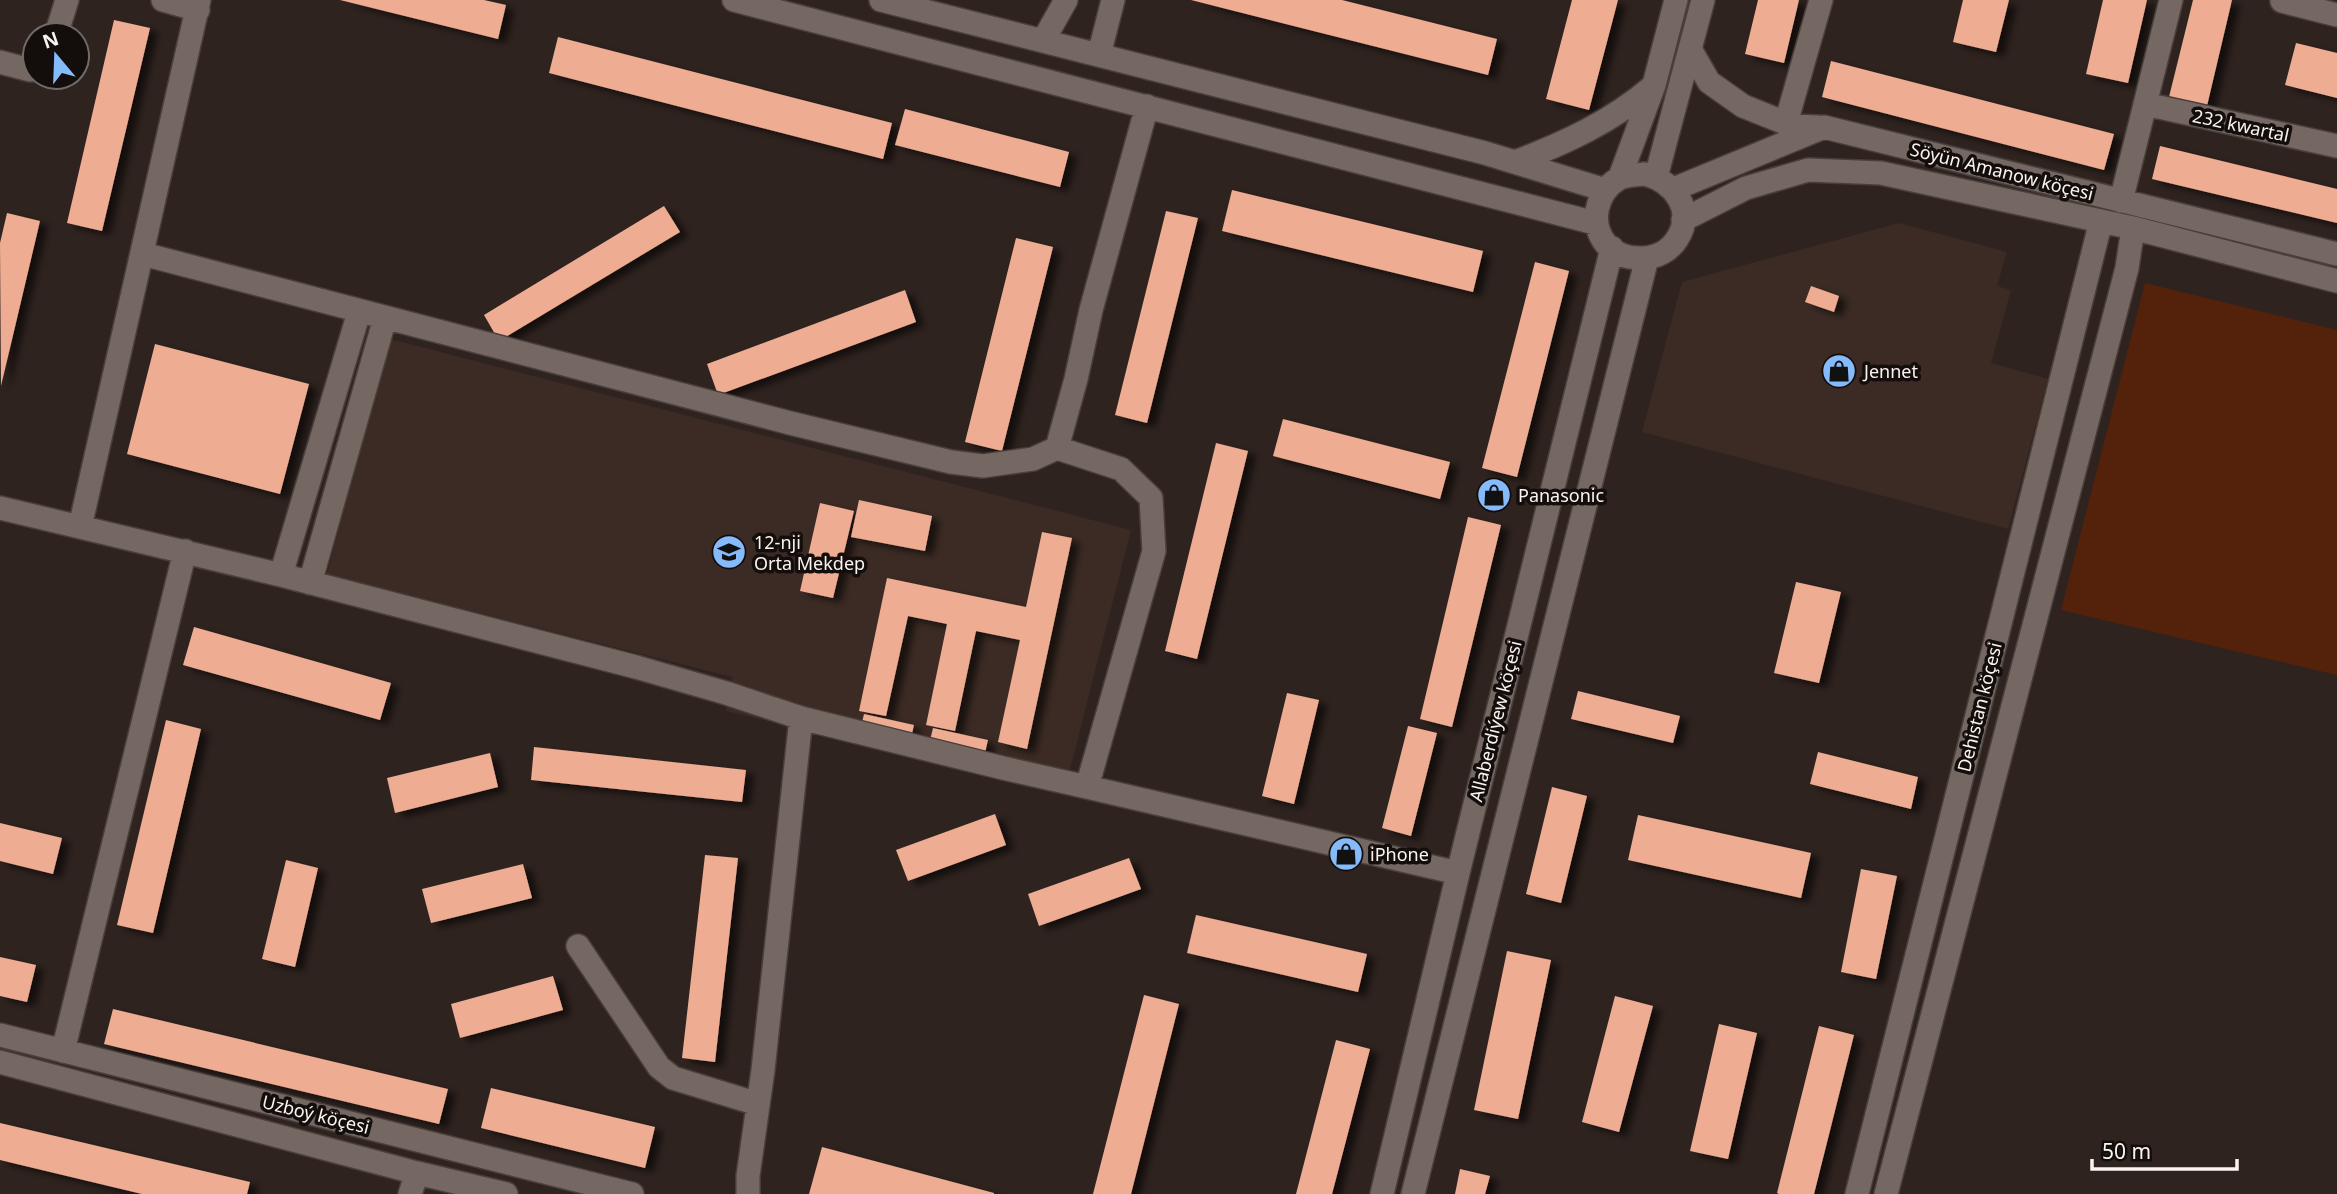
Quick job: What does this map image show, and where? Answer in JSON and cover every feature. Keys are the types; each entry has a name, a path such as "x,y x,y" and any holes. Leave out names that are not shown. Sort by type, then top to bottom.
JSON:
{"street":[{"path":"60,21 67,0"},
{"path":"80,527 199,5 163,0"},
{"path":"734,0 1595,223"},
{"path":"881,0 1515,162 1613,183 1645,174 1665,183 1682,204 1683,220 1677,239 1664,251 1647,258 1629,258 1612,248 1600,235 1595,223 1601,197 1613,183 1654,85 1676,0"},
{"path":"1043,41 1066,0"},
{"path":"1099,55 1113,0"},
{"path":"1665,183 1690,49 1703,0"},
{"path":"1786,123 1821,0"},
{"path":"2122,201 2171,0"},
{"path":"2282,1 2337,15"},
{"name":"Söyün Amanow köçesi","path":"1690,49 1709,82 1743,106 1793,126 1825,127 2337,254"},
{"path":"0,62 21,68"},
{"path":"1515,162 1566,143 1631,105 1654,85"},
{"name":"232 kwartal","path":"2145,104 2337,146"},
{"path":"1057,448 1091,310 1147,106"},
{"path":"1665,183 1825,127"},
{"name":"Söyün Amanow köçesi","path":"1683,220 1746,188 1808,170 1881,173 2133,228 2337,281"},
{"name":"Dehistan köçesi","path":"1857,1194 2101,221"},
{"name":"Dehistan köçesi","path":"1886,1194 2127,268 2133,228"},
{"name":"Allaberdiýew köçesi","path":"1382,1194 1612,248"},
{"path":"143,254 790,423 951,462 983,466 1033,459 1057,448 1121,469 1151,498 1154,551 1087,786"},
{"name":"Allaberdiýew köçesi","path":"1413,1194 1647,258"},
{"path":"281,575 359,312"},
{"path":"310,583 385,318"},
{"path":"0,508 281,575 636,667 801,718 1003,768 1458,873"},
{"path":"63,1051 185,551"},
{"path":"748,1194 801,718"},
{"path":"578,946 659,1067 673,1078 758,1104"},
{"name":"Uzboý köçesi","path":"0,1035 632,1194"},
{"name":"Uzboý köçesi","path":"0,1062 413,1184 506,1194"}],"shaded area":[{"name":"Jennet","path":"1899,223 2007,252 1997,286 2011,290 1991,363 2048,379 2008,529 1642,432 1682,282"},
{"path":"2145,283 2337,330 2337,675 2061,610"},
{"name":"12-nji Orta Mekdep","path":"390,339 1131,530 1065,789 726,711 732,677 327,574"}],"building":[{"path":"340,0 484,0 506,5 498,39"},
{"path":"1191,0 1342,0 1497,39 1488,75"},
{"path":"1572,0 1618,0 1589,110 1546,99"},
{"path":"1758,0 1799,0 1784,63 1745,54"},
{"path":"1963,0 2009,0 1996,52 1953,42"},
{"path":"2103,0 2147,0 2128,83 2086,74"},
{"path":"2193,0 2232,0 2206,110 2168,101"},
{"path":"114,20 150,28 102,231 67,223"},
{"path":"558,37 892,123 883,159 549,73"},
{"path":"2296,43 2337,53 2337,98 2285,85"},
{"path":"1831,61 2114,134 2104,170 1822,97"},
{"path":"905,109 1069,152 1060,187 895,145"},
{"path":"2160,146 2337,189 2337,223 2152,179"},
{"path":"1232,190 1483,251 1473,292 1222,231"},
{"path":"664,206 680,232 499,341 484,315"},
{"path":"1166,211 1198,218 1147,423 1115,415"},
{"path":"7,213 40,221 1,386 0,243"},
{"path":"1016,238 1053,247 1002,451 965,442"},
{"path":"1535,262 1569,271 1517,477 1482,468"},
{"path":"1811,286 1839,296 1834,312 1805,302"},
{"path":"905,290 916,322 718,395 707,364"},
{"path":"155,344 309,384 280,494 127,454"},
{"path":"1283,419 1450,462 1440,499 1273,456"},
{"path":"1216,443 1248,451 1197,659 1165,651"},
{"path":"859,500 932,516 925,551 851,537"},
{"path":"820,503 854,511 833,598 800,591"},
{"path":"1468,517 1501,525 1452,727 1420,719"},
{"path":"1042,532 1072,538 1027,749 998,742 1020,640 976,631 955,731 926,725 947,624 908,616 886,716 859,711 887,578 1026,607"},
{"path":"1796,582 1841,592 1819,683 1774,673"},
{"path":"194,627 391,683 380,720 183,665"},
{"path":"1578,691 1680,716 1673,743 1571,719"},
{"path":"1287,693 1319,700 1294,804 1262,796"},
{"path":"864,714 914,725 910,742 860,731"},
{"path":"166,720 201,729 153,933 117,925"},
{"path":"1408,726 1437,733 1411,836 1382,828"},
{"path":"933,728 988,740 984,757 929,745"},
{"path":"534,747 746,770 742,802 531,780"},
{"path":"1818,752 1918,777 1911,809 1810,784"},
{"path":"490,753 498,787 395,813 387,778"},
{"path":"1552,787 1587,796 1561,903 1526,894"},
{"path":"995,814 1006,845 908,881 896,850"},
{"path":"1638,815 1811,853 1801,898 1628,860"},
{"path":"0,823 62,838 53,874 0,861"},
{"path":"705,855 738,858 715,1062 682,1058"},
{"path":"1129,858 1141,889 1039,926 1028,894"},
{"path":"286,860 318,868 295,967 262,959"},
{"path":"523,864 532,898 431,923 422,889"},
{"path":"1861,869 1897,876 1876,979 1841,972"},
{"path":"1196,915 1367,954 1358,992 1187,953"},
{"path":"1507,951 1551,960 1518,1119 1474,1110"},
{"path":"0,957 36,965 27,1002 0,996"},
{"path":"553,976 563,1010 460,1038 451,1004"},
{"path":"1144,995 1179,1004 1131,1194 1093,1194"},
{"path":"1615,996 1653,1006 1619,1132 1582,1122"},
{"path":"113,1009 448,1089 439,1124 104,1044"},
{"path":"1719,1024 1757,1033 1728,1159 1690,1151"},
{"path":"1819,1026 1854,1035 1814,1194 1779,1194 1777,1193"},
{"path":"1336,1040 1370,1049 1332,1194 1296,1194"},
{"path":"491,1088 655,1127 645,1168 481,1128"},
{"path":"0,1123 250,1182 247,1194 142,1194 0,1160"},
{"path":"822,1147 994,1193 994,1194 809,1194"},
{"path":"1460,1169 1490,1176 1485,1194 1455,1194"}],"place":[{"name":"Jennet","path":"1839,371"},
{"name":"Panasonic","path":"1494,495"},
{"name":"12-nji Orta Mekdep","path":"729,552"},
{"name":"iPhone","path":"1346,854"}]}
